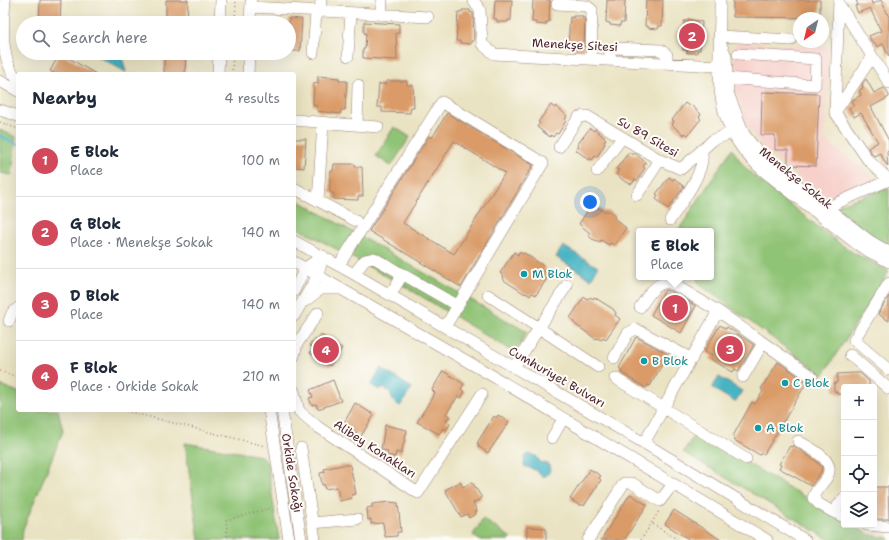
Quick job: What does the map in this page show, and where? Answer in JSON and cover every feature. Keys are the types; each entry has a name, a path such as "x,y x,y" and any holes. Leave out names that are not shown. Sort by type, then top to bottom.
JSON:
{"street":[{"path":"5,0 2,55 9,72 16,78"},
{"path":"220,16 221,0"},
{"path":"312,52 321,0"},
{"path":"381,15 382,0"},
{"name":"Menekşe Sitesi","path":"473,0 480,10 482,44 494,54 718,66"},
{"name":"Menekşe Sokak","path":"720,0 718,66 721,101 731,133 755,164 870,241 889,252"},
{"path":"839,2 889,83"},
{"path":"824,209 889,180 868,160 835,112 839,2"},
{"path":"250,16 251,4 318,12 428,17"},
{"path":"557,4 587,6 592,10 591,59"},
{"path":"348,56 351,14"},
{"path":"720,39 791,40"},
{"name":"Menekşe Sokak","path":"720,39 726,56 728,93 744,134 772,165 824,209 868,251 889,262"},
{"path":"726,78 815,85 816,58 738,54"},
{"path":"835,112 872,57"},
{"path":"218,72 219,60"},
{"path":"248,72 249,60"},
{"path":"0,81 16,91"},
{"path":"357,126 358,85"},
{"path":"339,265 442,102 543,163 445,327"},
{"path":"0,110 16,115"},
{"name":"Su 89 Sitesi","path":"559,147 582,115 591,117 622,138 660,160 681,169 701,150 724,135 731,133"},
{"path":"296,120 378,127"},
{"path":"318,201 323,123"},
{"path":"597,171 622,138"},
{"path":"670,220 695,181 703,158 701,150"},
{"path":"637,195 660,160"},
{"path":"296,189 356,221"},
{"name":"Cumhuriyet Bulvarı","path":"296,242 339,265 644,443 805,540"},
{"path":"296,287 305,268 323,256"},
{"path":"297,311 318,275 323,256"},
{"path":"354,274 365,260 374,258 458,306"},
{"path":"296,263 767,540"},
{"path":"390,295 403,274"},
{"path":"640,307 656,286 665,282 673,284 718,311 812,377"},
{"path":"889,283 854,340 889,370"},
{"path":"514,367 567,285"},
{"path":"297,311 321,289 341,289"},
{"path":"488,295 598,367"},
{"path":"9,321 12,313 16,310"},
{"path":"644,443 718,311"},
{"path":"296,348 297,344 318,313"},
{"path":"614,358 628,334 636,329 692,359"},
{"path":"743,378 763,343"},
{"path":"850,355 889,389"},
{"path":"615,378 746,459"},
{"name":"Alibey Konakları","path":"296,398 299,411 318,427 418,493 482,394"},
{"name":"Orkide Sokağı","path":"269,412 289,540"},
{"path":"282,412 301,540"},
{"path":"552,438 563,419"},
{"path":"798,441 815,451 827,462 829,468 828,476 813,498 814,501 841,516"},
{"path":"301,448 315,540"},
{"path":"279,477 305,473"},
{"path":"588,540 624,483 632,483 660,501 673,484"},
{"path":"833,512 841,502"},
{"path":"312,523 357,519"},
{"path":"877,526 889,527"}],"path":[{"path":"235,16 236,0"},
{"path":"232,72 233,60"},
{"path":"0,122 16,128"},
{"path":"0,371 16,376"},
{"path":"130,412 275,448"},
{"path":"641,540 660,510 656,508 660,501"},
{"path":"228,540 226,520 271,508"},
{"path":"652,523 678,540"}],"shaded area":[{"path":"736,42 793,45 793,48 829,48 824,139 875,179 826,198 762,148 746,124 737,95 734,58"}],"green space":[{"path":"394,127 410,137 391,166 376,156"},
{"path":"0,130 16,137 12,175 0,173"},
{"path":"732,149 743,165 756,178 831,237 852,252 889,271 823,375 700,285 698,280 714,280 714,228 680,228"},
{"path":"888,188 889,247 839,211 838,207 840,204"},
{"path":"296,199 527,332 515,353 406,287 296,227"},
{"path":"0,385 16,391 16,412 58,412 63,431 23,529 22,540 0,540"},
{"path":"696,433 841,518 841,528 857,528 870,535 889,538 889,540 830,540 683,452"},
{"path":"185,443 261,456 267,462 279,540 199,540"},
{"path":"483,519 511,538 509,540 479,540 473,535"}],"water":[{"path":"105,60 123,60 126,72"},
{"path":"563,246 598,267 591,279 556,257"},
{"path":"381,368 412,388 400,406 393,401 390,392 384,388 378,389 371,385"},
{"path":"719,377 742,391 735,402 712,388"},
{"path":"528,454 536,456 540,462 548,464 550,470 546,476 541,476 535,470 524,466 525,457"}],"building":[{"path":"40,0 61,0 60,16 39,16"},
{"path":"166,0 188,0 187,16 166,16"},
{"path":"495,0 512,0 511,20 508,20 508,22 497,22 497,19 494,19"},
{"path":"533,0 550,0 549,22 546,22 546,25 532,22"},
{"path":"607,0 625,0 624,23 620,23 620,26 610,25 610,23 606,22"},
{"path":"646,0 663,0 662,26 659,26 658,29 648,28 648,26 645,26"},
{"path":"733,0 820,0 820,12 793,12 793,18 733,17"},
{"path":"856,0 871,0 872,4 881,0 889,17 889,57 883,44 877,47 875,43 873,44 869,36 881,31 870,8 858,13 855,6 858,5"},
{"path":"462,10 470,10 470,12 473,13 474,41 471,41 471,44 456,41 458,12 462,12"},
{"path":"573,16 582,16 582,18 585,18 584,47 582,50 572,49 572,47 568,46 570,17 573,18"},
{"path":"296,19 302,19 300,51 296,51"},
{"path":"688,19 702,22 700,50 697,50 697,53 687,53 687,50 683,50 684,21 688,21"},
{"path":"364,22 399,24 399,33 396,33 397,60 363,58 366,33 364,33"},
{"path":"56,60 72,60 93,72 52,72 50,71"},
{"path":"164,60 186,60 185,72 164,72"},
{"path":"318,76 339,78 339,81 347,81 345,110 341,110 340,114 317,111 317,106 313,105 314,83 318,84"},
{"path":"866,79 874,93 884,88 889,95 889,97 871,107 889,141 889,150 887,152 888,167 880,153 874,156 868,148 878,142 861,113 854,117 849,108 854,105 851,101 861,95 859,90 863,88 862,84"},
{"path":"386,81 407,81 407,85 413,85 414,107 411,107 410,113 382,112 382,107 377,107 379,84 386,84"},
{"path":"762,92 819,94 816,166 788,165 788,150 775,150 775,135 761,135"},
{"path":"685,103 689,106 690,104 701,114 699,117 701,119 688,135 685,133 684,135 672,125 674,121 672,120"},
{"path":"551,105 555,108 556,106 567,116 565,119 566,121 558,134 556,133 553,137 551,135 550,137 537,127 540,123 538,122"},
{"path":"447,113 533,165 461,287 369,231 429,136 432,138","holes":["454,141 505,173 454,254 403,223"]},
{"path":"590,128 594,131 595,129 606,139 604,142 605,144 597,157 595,156 592,160 590,158 589,160 576,150 579,146 577,145"},
{"path":"296,139 306,139 304,168 296,167"},
{"path":"629,152 633,155 635,153 646,163 643,166 645,168 637,181 635,179 632,184 624,181 616,174 619,170 616,169"},
{"path":"334,164 355,164 355,167 362,167 363,196 358,196 358,200 334,199 334,193 330,193 330,171 333,171"},
{"path":"669,177 673,180 674,178 684,187 668,209 656,199 658,195 656,194"},
{"path":"591,205 594,208 596,206 603,211 609,211 615,215 614,218 626,228 614,245 610,243 609,245 601,240 600,242 592,239 588,235 590,233 579,224"},
{"name":"M Blok","path":"514,252 518,255 519,252 524,253 542,265 546,269 544,271 550,274 536,295 532,293 530,296 526,293 525,294 505,281 503,278 504,276 500,273"},
{"path":"665,290 670,291 696,306 681,333 651,315"},
{"path":"889,296 889,321 878,314"},
{"path":"584,297 588,299 590,297 593,299 594,297 613,309 616,313 615,315 620,319 606,339 603,337 601,340 596,339 576,325 570,318"},
{"path":"720,325 726,329 727,327 754,345 738,371 735,369 733,372 710,359 712,356 704,352"},
{"path":"321,335 342,348 330,366 310,353 313,348 309,345 314,339 317,341"},
{"name":"B Blok","path":"636,337 668,354 650,386 648,385 646,388 620,372 622,370 619,368"},
{"path":"778,362 807,382 764,454 762,453 760,455 734,440 735,438 733,436 752,402 755,404 763,391 761,389"},
{"path":"443,371 464,384 461,389 465,392 461,398 458,396 446,414 450,416 446,421 450,424 446,430 443,428 439,434 417,422 435,393 432,390"},
{"name":"C Blok","path":"860,373 869,381 869,384 841,384 841,394 837,394 837,392 834,391 834,383 837,383 837,374"},
{"path":"333,380 341,401 318,409 316,404 312,405 309,398 313,397 310,390"},
{"path":"355,403 374,415 361,436 356,433 353,437 347,433 349,429 343,425"},
{"path":"498,415 509,422 488,453 478,446 479,444 477,443 494,416 496,418"},
{"path":"385,425 407,430 401,454 396,452 395,457 387,455 388,451 381,450"},
{"path":"793,445 822,467 821,472 811,486 779,468 781,465 779,464 790,446 792,447"},
{"path":"342,465 350,465 356,494 351,495 352,498 340,501 337,487 325,489 324,484 322,485 320,473 325,472 324,469"},
{"path":"590,469 601,476 599,478 601,480 584,506 582,504 580,506 570,499"},
{"path":"460,482 463,487 472,482 482,498 473,503 477,511 475,512 476,514 469,518 467,514 461,517 445,490"},
{"path":"877,487 888,487 889,519 877,519"},
{"path":"630,494 647,505 624,540 601,540"},
{"path":"390,502 398,503 401,532 397,532 397,536 385,537 383,523 371,524 371,519 368,520 367,508 372,507 372,504"},
{"path":"674,510 721,540 690,540 665,524"},
{"path":"527,527 546,528 546,540 527,540"}],"waterway":[{"path":"0,136 16,143"}],"place":[{"name":"G Blok","path":"692,36"},
{"name":"M Blok","path":"524,274"},
{"name":"E Blok","path":"675,308"},
{"name":"D Blok","path":"730,349"},
{"name":"F Blok","path":"326,350"},
{"name":"B Blok","path":"644,361"},
{"name":"C Blok","path":"785,383"},
{"name":"A Blok","path":"758,428"}]}
